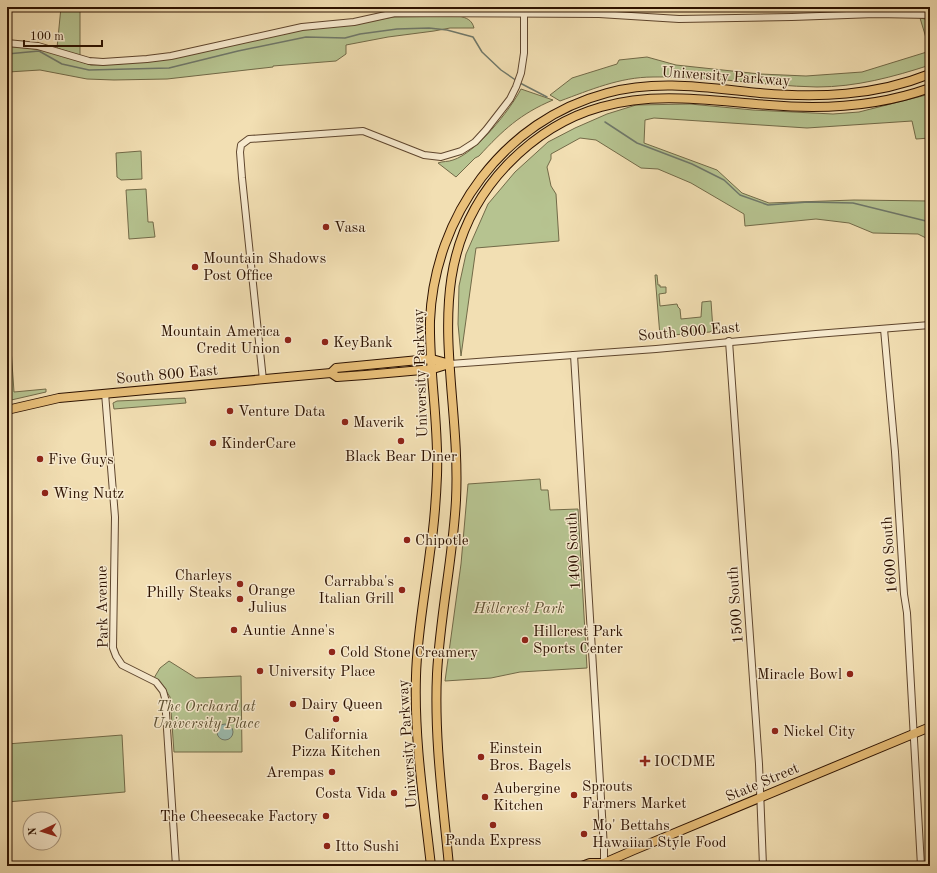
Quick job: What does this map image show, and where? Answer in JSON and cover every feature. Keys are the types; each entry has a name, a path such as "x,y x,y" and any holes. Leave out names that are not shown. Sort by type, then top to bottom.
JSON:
{"main road":[{"name":"University Parkway","path":"431,866 418,744 416,677 417,650 431,548 437,475 437,438 430,325 433,292 440,258 453,222 468,196 493,162 515,141 549,117 571,105 597,95 634,87 666,85 694,86 773,94 834,95 857,93 884,88 930,74"},
{"name":"University Parkway","path":"449,866 438,744 437,696 438,658 452,550 456,494 456,456 447,330 449,290 456,257 467,224 480,199 502,170 529,145 561,123 580,114 604,106 643,98 682,97 783,106 831,108 858,106 885,101 930,88"},
{"name":"South 800 East","path":"7,410 59,398 331,373 336,368 432,359 450,364"},
{"name":"South 800 East","path":"331,373 337,377 433,369 450,364"},
{"name":"State Street","path":"582,866 590,863 603,865 930,727"}],"street":[{"path":"7,43 38,46 89,61 104,62 172,56 302,27 354,22 395,13 599,14 679,19 875,14 930,15"},
{"path":"263,380 242,178 240,152 242,145 249,139 363,131 424,155 441,157 453,154 468,147 486,130 510,100 516,87 521,73 524,53 524,13"},
{"name":"South 800 East","path":"450,364 656,349 729,341 930,325"},
{"name":"1600 South","path":"884,329 895,452 904,594 907,613 915,780 921,866"},
{"name":"1500 South","path":"729,341 759,758 763,866"},
{"name":"1400 South","path":"574,354 604,848 603,865"},
{"name":"Park Avenue","path":"105,393 114,516 113,648 122,665 156,682 163,691 176,866"}],"green space":[{"path":"61,7 80,7 80,56 57,48"},
{"path":"459,16 469,20 474,28 450,28 346,45 346,54 336,61 273,66 167,79 87,79 40,70 8,72 7,46 46,50 91,65 119,64 170,58 306,29 343,26 393,17"},
{"path":"920,18 930,20 930,51"},
{"path":"930,51 930,65 902,74 832,87 796,86 694,78 653,77 629,79 617,82 560,101 550,95 572,78 617,64 619,60 647,57 676,65 760,74 806,76 862,72"},
{"path":"521,89 553,100 541,105 521,117 496,138 456,177 438,163 453,160 472,149 501,119"},
{"path":"930,94 930,114 928,115 930,115 930,138 916,139 912,121 807,128 654,118 645,120 644,143 717,170 742,193 769,203 854,200 930,201 930,240 918,234 873,233 849,223 816,219 745,226 744,214 691,183 658,169 641,168 596,140 580,138 551,154 551,159 547,167 551,186 556,194 559,241 476,248 461,356 458,324 459,286 466,254 488,204 515,172 548,142 607,114 636,105 690,104 753,110 833,114 859,112"},
{"path":"141,151 142,179 121,180 117,177 116,153"},
{"path":"146,189 148,222 153,222 155,237 129,239 126,190"},
{"path":"655,275 657,275 658,285 660,285 660,287 666,287 666,293 659,294 660,306 677,304 680,309 681,319 701,317 702,302 711,301 713,330 710,332 660,336"},
{"path":"10,334 14,392 46,389 46,392 7,401 7,335"},
{"path":"185,398 186,403 114,409 113,403 117,401"},
{"name":"Hillcrest Park","path":"540,479 541,490 548,490 550,510 578,509 587,668 520,672 491,678 445,681 461,564 468,484"},
{"name":"The Orchard at University Place","path":"169,661 196,678 241,676 242,752 174,752 170,697 163,686 154,678 160,668"},
{"path":"122,735 125,792 7,802 7,744"}],"water":[{"path":"222,724 228,724 233,729 231,738 228,740 222,740 217,735 217,729"}],"waterway":[{"path":"7,54 39,51 62,64 89,70 169,68 238,51 306,37 345,38 360,34 397,29 429,28 447,30 473,37 482,52 501,70 517,81"},
{"path":"520,83 547,97"},
{"path":"605,122 637,143 692,164 724,180 740,195 768,205 808,202 853,203 930,222"}],"place":[{"name":"Vasa","path":"326,227"},
{"name":"Mountain Shadows Post Office","path":"195,267"},
{"name":"Mountain America Credit Union","path":"288,340"},
{"name":"KeyBank","path":"325,342"},
{"name":"Venture Data","path":"230,411"},
{"name":"Maverik","path":"345,422"},
{"name":"Black Bear Diner","path":"401,441"},
{"name":"KinderCare","path":"213,443"},
{"name":"Five Guys","path":"40,459"},
{"name":"Wing Nutz","path":"45,493"},
{"name":"Chipotle","path":"407,540"},
{"name":"Charleys Philly Steaks","path":"240,584"},
{"name":"Carrabba's Italian Grill","path":"402,590"},
{"name":"Orange Julius","path":"240,599"},
{"name":"Auntie Anne's","path":"234,630"},
{"name":"Hillcrest Park Sports Center","path":"525,640"},
{"name":"Cold Stone Creamery","path":"332,652"},
{"name":"University Place","path":"260,671"},
{"name":"Miracle Bowl","path":"850,674"},
{"name":"Dairy Queen","path":"293,704"},
{"name":"California Pizza Kitchen","path":"336,719"},
{"name":"Nickel City","path":"775,731"},
{"name":"Einstein Bros. Bagels","path":"481,757"},
{"name":"IOCDME","path":"645,761"},
{"name":"Arempas","path":"332,772"},
{"name":"Costa Vida","path":"394,793"},
{"name":"Sprouts Farmers Market","path":"574,795"},
{"name":"Aubergine Kitchen","path":"485,797"},
{"name":"The Cheesecake Factory","path":"326,816"},
{"name":"Panda Express","path":"493,825"},
{"name":"Mo' Bettahs Hawaiian Style Food","path":"584,834"},
{"name":"Itto Sushi","path":"327,846"}]}
